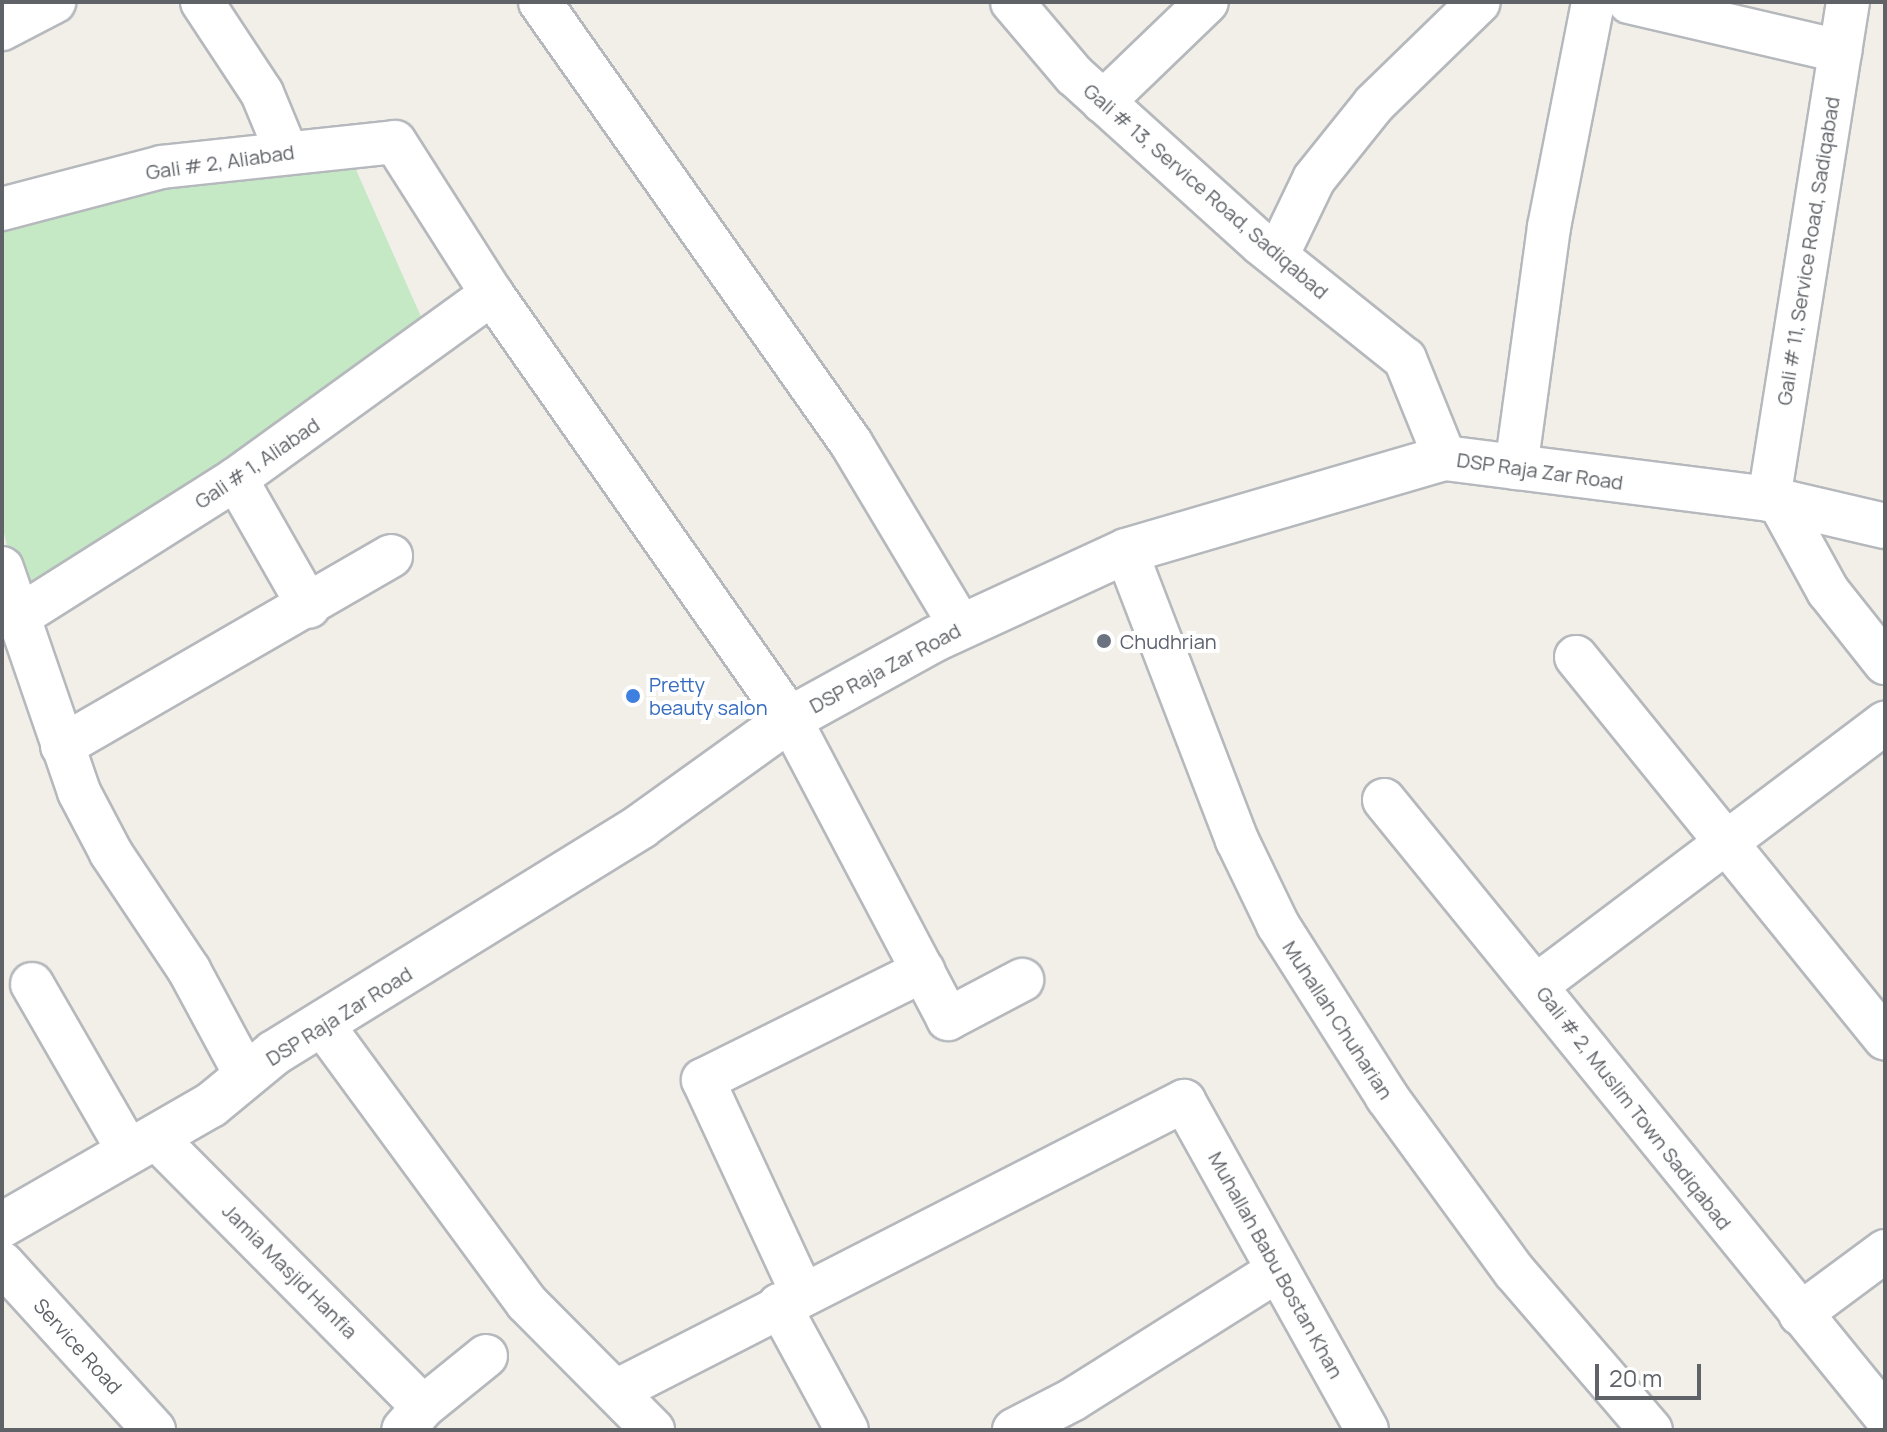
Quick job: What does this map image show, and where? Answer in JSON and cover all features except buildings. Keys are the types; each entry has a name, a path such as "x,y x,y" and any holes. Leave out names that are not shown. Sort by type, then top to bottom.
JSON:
{"street":[{"path":"2,29 54,2"},
{"path":"202,2 262,93 286,151"},
{"path":"540,2 851,443 961,627"},
{"name":"Gali # 13, Service Road, Sadiqabad","path":"1012,2 1103,102 1277,256 1405,359 1445,458"},
{"path":"1103,102 1207,2"},
{"path":"1277,256 1324,166 1374,104 1479,2"},
{"path":"1516,468 1549,227 1593,2"},
{"name":"Gali # 11, Service Road, Sadiqabad","path":"1774,500 1848,2"},
{"path":"1641,3 1840,51"},
{"name":"Gali # 2, Aliabad","path":"2,209 162,167 286,151 395,142 492,294"},
{"path":"492,294 790,719 948,1019 1022,980"},
{"name":"Gali # 1, Aliabad","path":"7,610 29,610 236,479 492,294"},
{"name":"DSP Raja Zar Road","path":"2,1225 211,1105 246,1076 322,1024 641,826 790,719 961,627 1126,551 1445,458 1774,500 1885,526"},
{"path":"236,479 309,607"},
{"path":"1774,500 1828,591 1885,663"},
{"name":"Muhallah Chuharian","path":"1126,551 1237,840 1278,925 1387,1097 1514,1271 1651,1430"},
{"path":"62,746 309,607 391,556"},
{"path":"2,568 7,610 79,792 111,853 181,957 246,1076"},
{"path":"1576,657 1885,1038"},
{"path":"1537,985 1885,723"},
{"name":"Gali # 2, Muslim Town Sadiqabad","path":"1384,800 1885,1416"},
{"path":"847,1430 790,1299 703,1080 923,971"},
{"name":"Jamia Masjid Hanfia","path":"32,984 142,1145 413,1418 486,1356"},
{"path":"322,1024 527,1303 653,1430"},
{"name":"Muhallah Babu Bostan Khan","path":"790,1299 1184,1101 1367,1430"},
{"path":"1800,1314 1885,1251"},
{"name":"Service Road","path":"2,1263 154,1430"},
{"path":"1014,1430 1081,1415 1277,1271"},
{"path":"616,1391 790,1299"}],"green space":[{"path":"353,163 426,328 20,602 2,524 2,218 192,173"}],"place":[{"name":"Chudhrian","path":"1104,641"},
{"name":"Pretty beauty salon","path":"633,696"}]}
